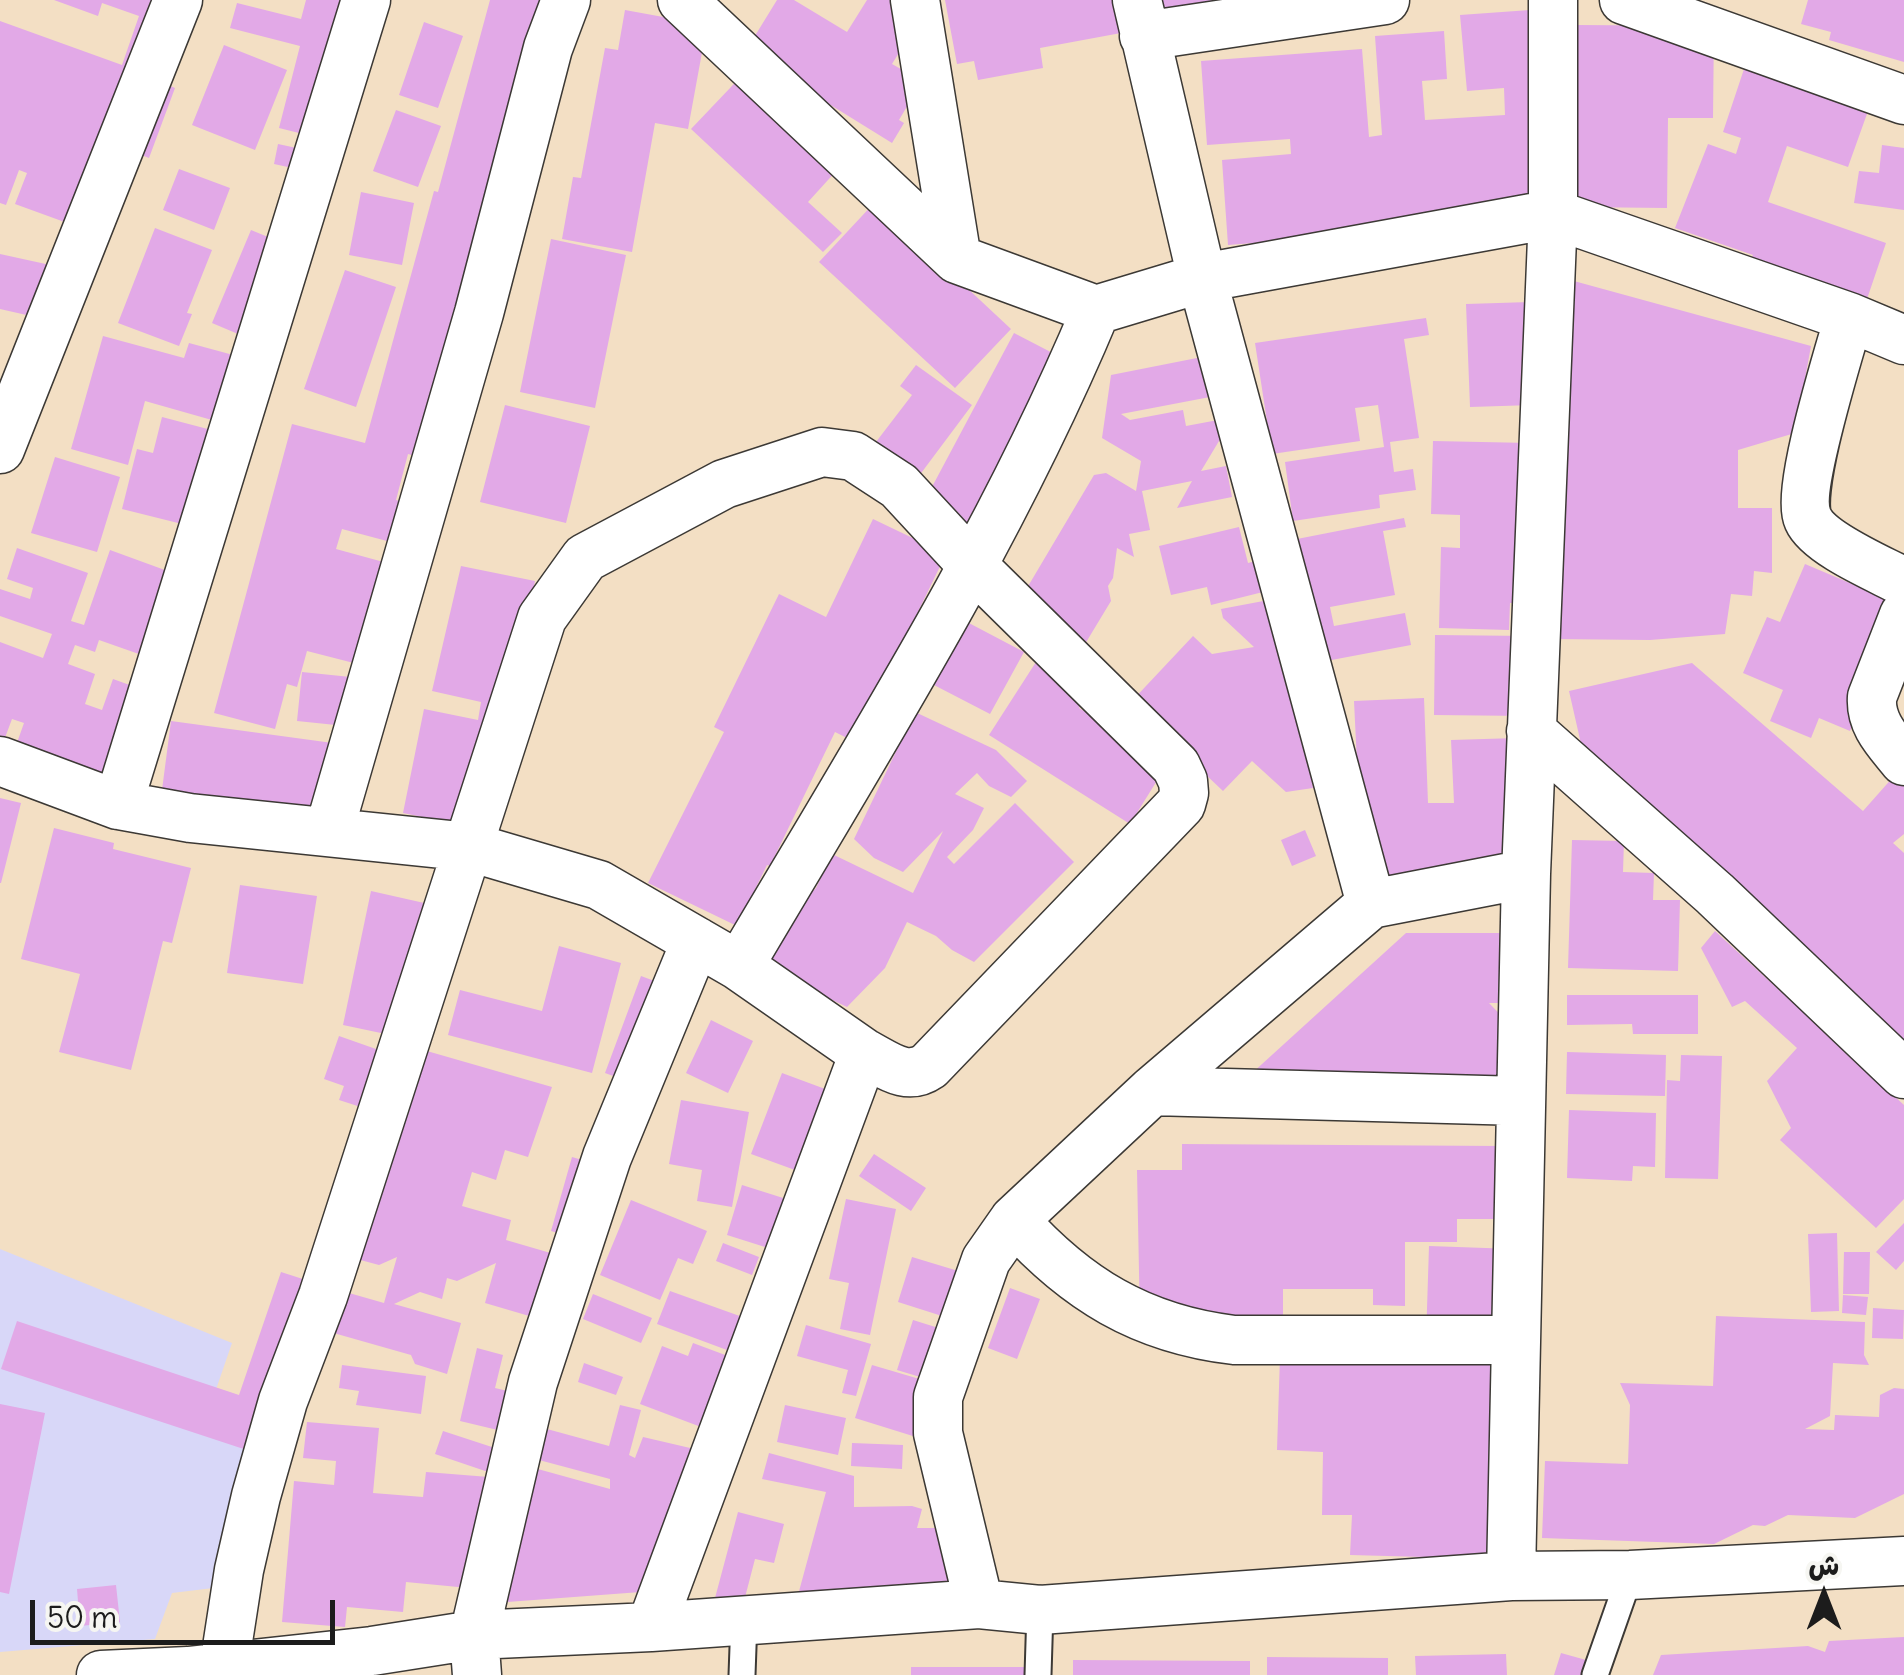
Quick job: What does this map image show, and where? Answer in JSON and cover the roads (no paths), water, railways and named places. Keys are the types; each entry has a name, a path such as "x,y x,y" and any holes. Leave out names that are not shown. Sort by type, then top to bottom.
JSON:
{"street":[{"path":"0,449 178,0"},
{"path":"118,805 366,0"},
{"path":"330,831 479,313 548,48 566,0"},
{"path":"682,0 957,260 1096,310 1202,278 1553,214 1849,317 1904,340"},
{"path":"914,0 957,260"},
{"path":"1371,904 1202,278 1140,18 1385,0"},
{"path":"1511,1576 1526,874 1553,214 1553,0"},
{"path":"1624,0 1904,100"},
{"path":"739,966 974,567 1063,388 1096,310"},
{"path":"1849,317 1812,461 1807,518 1833,543 1904,582"},
{"path":"0,761 118,805 190,818 470,848 599,885 739,966 864,1053 901,1072 920,1072 930,1066 1181,804 1184,793 1176,766 974,567 898,486 853,456 822,452 724,484 585,558 542,618 470,848 323,1296 284,1401 239,1570 200,1671"},
{"path":"1904,615 1872,697 1871,709 1874,720 1904,760"},
{"path":"1531,731 1716,894 1904,1074"},
{"path":"979,1604 938,1433 938,1397 986,1260 1014,1220 1152,1091 1371,904 1526,874"},
{"path":"476,1655 540,1364 607,1156 696,941"},
{"path":"651,1627 864,1053"},
{"path":"1152,1091 1521,1101"},
{"path":"1014,1220 1042,1251 1099,1296 1148,1320 1193,1335 1234,1340 1516,1340"},
{"path":"101,1675 476,1655 651,1627 979,1604 1040,1610 1511,1576 1630,1575 1904,1561"}],"lane":[{"path":"1595,1675 1630,1575"},
{"path":"1038,1675 1040,1610"},
{"path":"742,1675 744,1619"}]}
